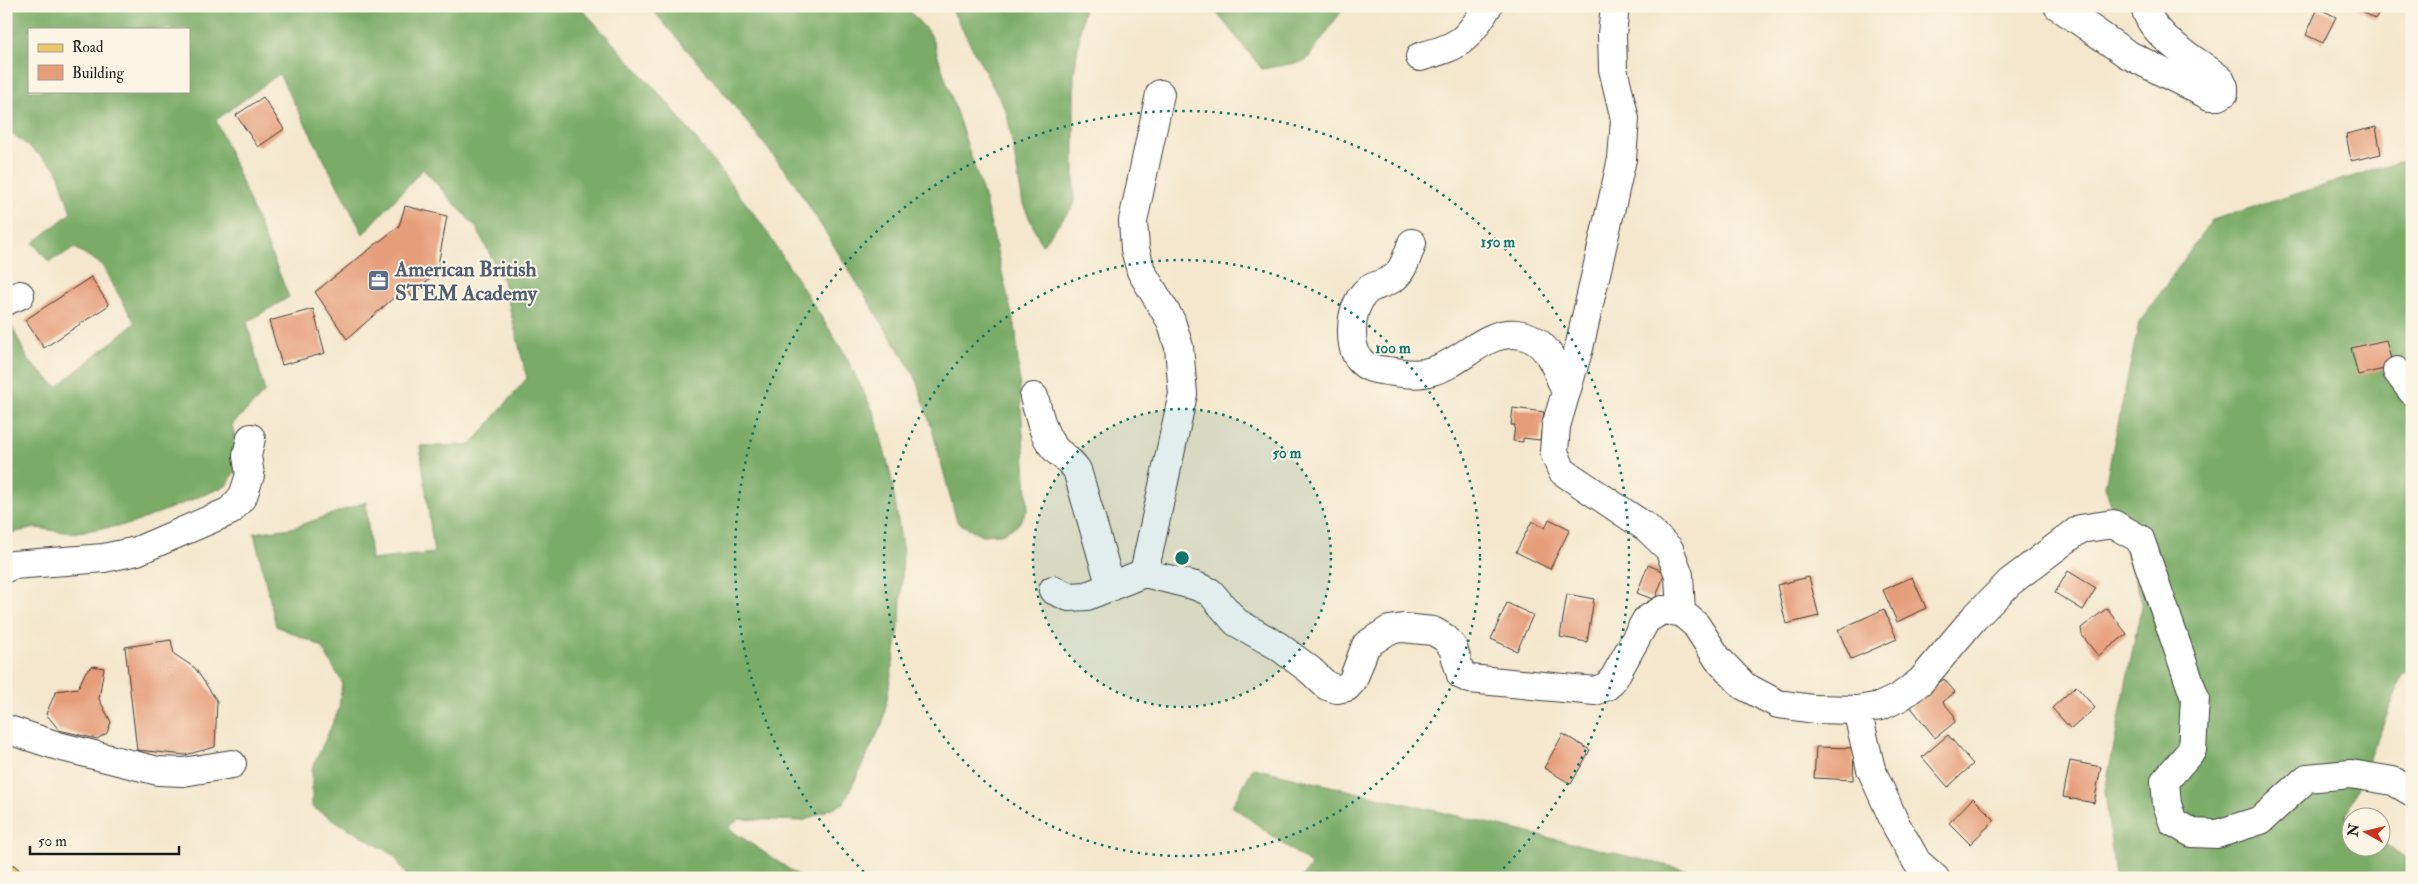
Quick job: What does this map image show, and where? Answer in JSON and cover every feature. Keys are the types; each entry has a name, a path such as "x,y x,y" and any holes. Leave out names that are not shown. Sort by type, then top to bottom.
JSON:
{"street":[{"path":"1420,57 1453,48 1464,40 1471,34 1488,6"},
{"path":"1614,6 1612,34 1613,69 1625,119 1622,159 1579,348 1556,426 1554,452 1562,471 1647,528 1669,549 1679,575 1681,612"},
{"path":"2058,6 2127,54 2210,96 2219,96 2224,93 2221,80 2169,42 2154,26 2145,6"},
{"path":"1144,573 1183,394 1178,347 1171,321 1141,271 1135,249 1133,221 1160,94"},
{"path":"1412,243 1405,262 1396,276 1366,289 1356,306 1352,328 1354,350 1360,363 1372,369 1415,374 1434,371 1499,335 1522,335 1541,344 1553,360 1566,393"},
{"path":"1034,397 1042,425 1056,450 1068,458 1077,470 1111,587"},
{"path":"6,568 104,558 137,551 230,511 243,496 250,475 248,456 251,438"},
{"path":"1052,590 1069,597 1087,596 1144,573 1196,586 1210,592 1236,622 1278,646 1310,670 1327,686 1338,689 1347,687 1354,680 1366,645 1389,630 1403,628 1433,631 1445,638 1453,648 1461,675 1470,679 1595,690 1607,686 1614,678 1646,620 1662,610 1681,612 1696,625 1718,659 1744,686 1778,704 1814,709 1857,710 1881,706 1900,697 1921,681 1974,618 2010,582 2080,530 2113,524 2140,540 2195,698 2192,750 2165,781 2167,804 2173,822 2192,833 2217,834 2252,823 2261,820 2307,778 2351,774 2393,781 2412,792"},
{"path":"1857,710 1872,770 1896,826 1917,862 1935,878"},
{"path":"6,730 58,746 158,771 183,772 232,764"}],"green space":[{"path":"6,6 579,6 667,102 761,223 843,351 875,415 891,476 903,553 900,622 883,722 844,803 803,821 739,819 728,828 802,878 408,878 394,855 312,807 312,769 339,709 342,682 321,646 276,626 254,533 292,528 366,502 371,560 434,553 420,446 471,445 527,378 503,281 476,227 423,169 363,234 279,74 216,120 289,297 247,322 265,392 232,425 241,461 226,486 131,524 71,533 36,528 6,534 6,321 10,322 28,360 57,387 135,323 101,264 75,248 49,262 33,243 71,213 57,169 13,134 6,141"},
{"path":"649,6 905,6 931,35 984,196 1016,332 1028,509 1017,526 1001,534 982,535 957,522 932,429 915,376 794,182 720,88"},
{"path":"950,6 1084,6 1074,74 1074,205 1042,245 1023,204 1007,113"},
{"path":"1207,6 1345,6 1306,61 1262,69 1212,7"},
{"path":"2412,158 2412,673 2404,673 2350,806 2340,806 2340,856 2390,856 2390,848 2412,864 2412,878 2115,878 2105,791 2142,602 2105,486 2139,323 2212,220"},
{"path":"1253,768 1720,878 1301,878 1312,865 1232,806"}],"building":[{"path":"2354,6 2383,6 2375,19"},
{"path":"2318,8 2336,17 2323,43 2306,35"},
{"path":"263,97 284,129 258,147 236,115"},
{"path":"2376,127 2381,154 2351,161 2346,134"},
{"path":"405,206 447,216 437,271 412,297 406,287 347,339 315,292 399,226"},
{"path":"91,277 109,305 44,348 25,320"},
{"path":"313,309 325,353 282,365 269,321"},
{"path":"2386,340 2393,367 2358,375 2351,348"},
{"path":"1513,408 1544,412 1540,440 1523,438 1523,442 1513,441 1515,425 1511,425"},
{"path":"1549,519 1570,529 1550,569 1516,552 1532,521 1545,528"},
{"path":"1648,565 1665,572 1655,600 1637,593"},
{"path":"2068,571 2096,588 2083,610 2055,593"},
{"path":"1809,577 1819,616 1786,624 1777,585"},
{"path":"1912,577 1926,608 1897,622 1883,590"},
{"path":"1567,594 1594,599 1587,642 1560,637"},
{"path":"1507,603 1533,615 1517,651 1491,639"},
{"path":"2107,608 2127,634 2098,656 2082,635 2081,628"},
{"path":"1884,609 1897,639 1851,659 1838,630"},
{"path":"171,640 174,654 195,668 217,701 215,747 185,755 137,750 125,647"},
{"path":"93,666 104,668 99,699 111,722 107,733 97,739 59,730 46,714 56,691 78,688 86,671"},
{"path":"1944,679 1955,692 1943,702 1954,715 1955,722 1935,738 1910,706"},
{"path":"2076,686 2095,708 2071,729 2052,708"},
{"path":"1563,734 1590,750 1571,784 1544,768"},
{"path":"1948,735 1973,764 1948,787 1922,757"},
{"path":"1816,747 1854,748 1853,780 1814,778"},
{"path":"2070,761 2101,767 2094,803 2063,797"},
{"path":"1973,798 1995,820 1970,844 1949,823"}],"place":[{"name":"American British STEM Academy","path":"379,281"}]}
